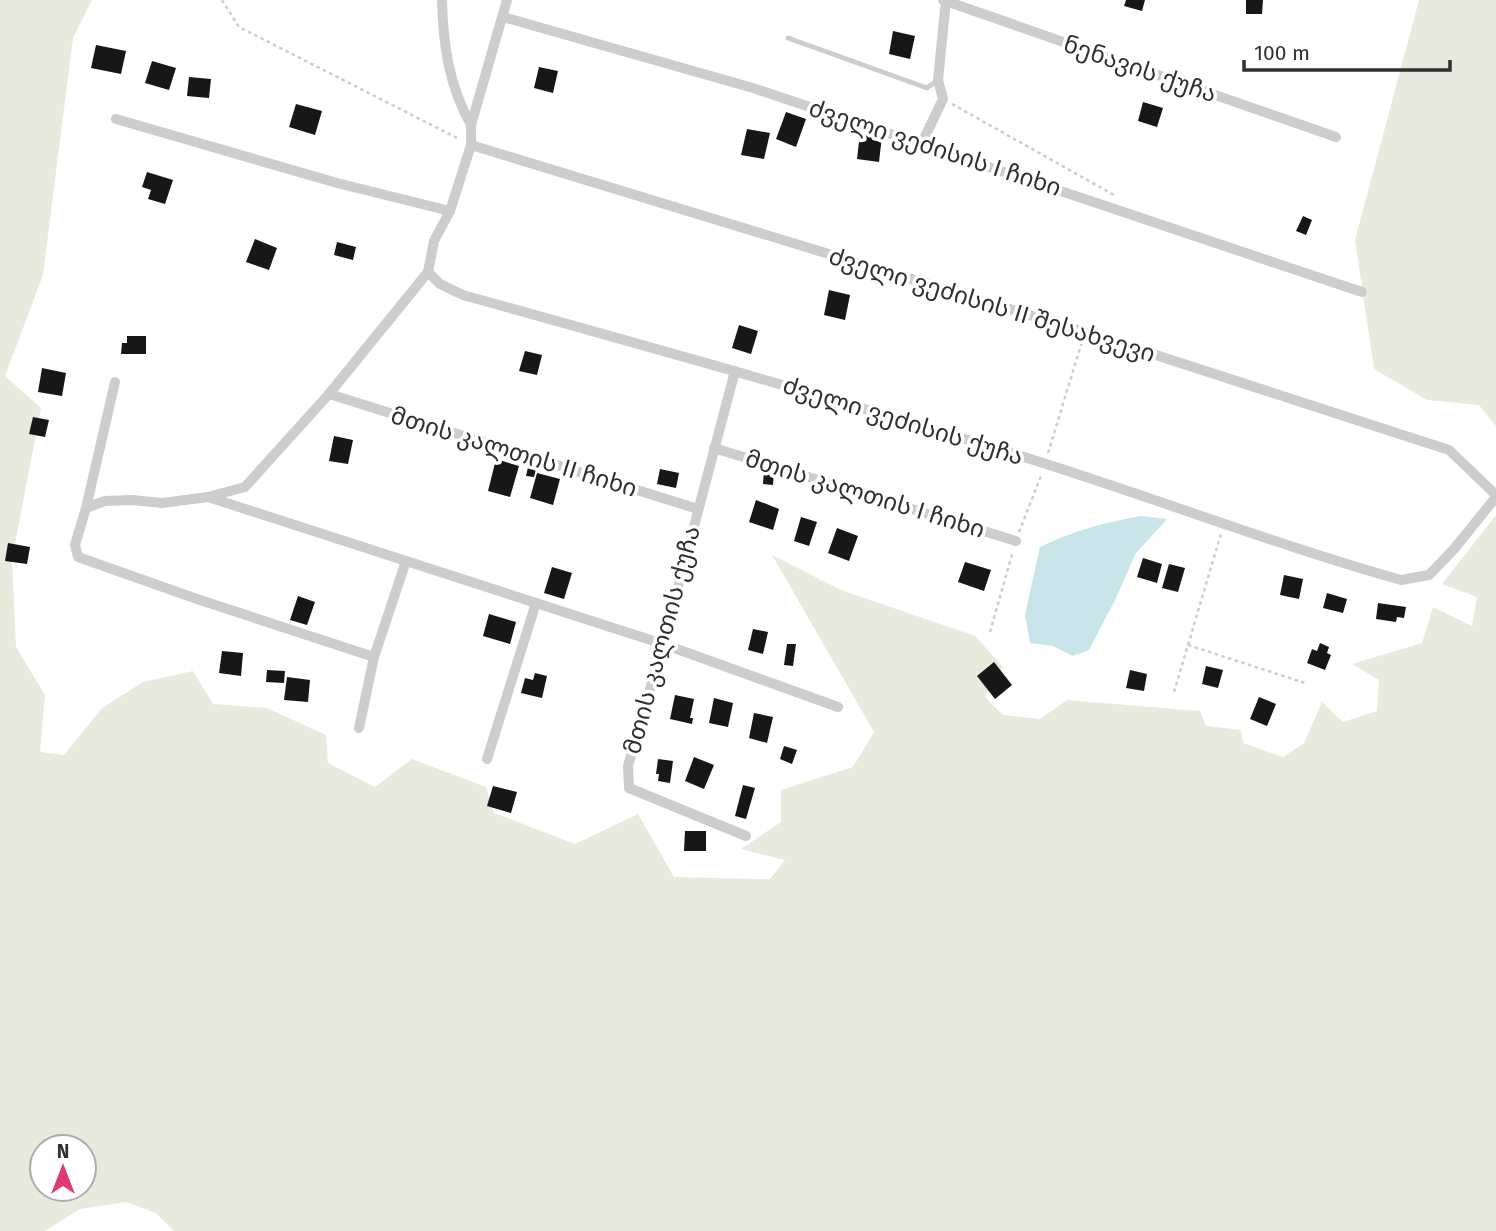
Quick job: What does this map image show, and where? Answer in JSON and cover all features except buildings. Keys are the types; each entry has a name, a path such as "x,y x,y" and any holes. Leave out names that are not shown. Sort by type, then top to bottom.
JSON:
{"street":[{"path":"442,0 446,62 458,102 471,125"},
{"path":"86,508 105,501 132,499 162,503 208,497 245,487 329,394 428,272 434,242 450,211 471,145 471,125 507,0"},
{"path":"921,145 943,99 938,80 945,0"},
{"name":"ნენავის ქუჩა","path":"945,0 1336,137"},
{"name":"ძველი ვეძისის I ჩიხი","path":"503,17 753,88 1362,292"},
{"path":"116,119 337,183 450,211"},
{"name":"ძველი ვეძისის II შესახვევი","path":"471,145 1085,332 1449,450 1496,496"},
{"name":"ძველი ვეძისის ქუჩა","path":"428,272 440,284 463,295 735,371 1045,464 1224,525 1401,580 1429,575 1454,549 1496,496"},
{"name":"მთის კალთის ქუჩა","path":"735,371 628,766 629,788 746,836"},
{"path":"115,382 75,545 78,557 374,657"},
{"name":"მთის კალთის II ჩიხი","path":"329,394 698,509"},
{"name":"მთის კალთის I ჩიხი","path":"714,448 1016,541"},
{"path":"208,497 663,644 838,706"},
{"path":"359,728 374,657 405,561"},
{"path":"487,759 536,603"}],"lane":[{"path":"788,38 927,88 938,80"}],"path":[{"path":"222,0 239,27 471,145"},
{"path":"943,99 1102,187 1123,202"},
{"path":"990,632 1016,541 1045,464 1085,332"},
{"path":"1174,692 1224,525"},
{"path":"1188,645 1308,684"}],"shaded area":[{"path":"0,0 92,0 73,38 43,275 5,376 41,408 12,560 16,647 45,695 40,752 64,755 102,708 143,682 193,671 213,704 267,708 326,735 328,763 375,787 412,759 486,787 494,813 575,844 638,814 674,877 770,879 785,860 741,849 781,822 781,790 853,767 874,732 772,555 841,590 975,636 1003,667 985,697 1003,715 1040,719 1067,700 1200,711 1206,726 1241,730 1243,743 1283,757 1304,743 1322,702 1343,722 1377,711 1379,680 1352,664 1422,643 1433,607 1472,626 1477,597 1442,584 1496,515 1496,1231 174,1231 156,1213 126,1202 80,1209 45,1231 0,1231"},
{"path":"1419,0 1496,0 1496,426 1479,405 1427,400 1374,369 1355,240"}],"water":[{"path":"1141,516 1167,519 1136,553 1089,650 1073,656 1053,646 1030,643 1025,615 1040,547 1089,528"}]}
